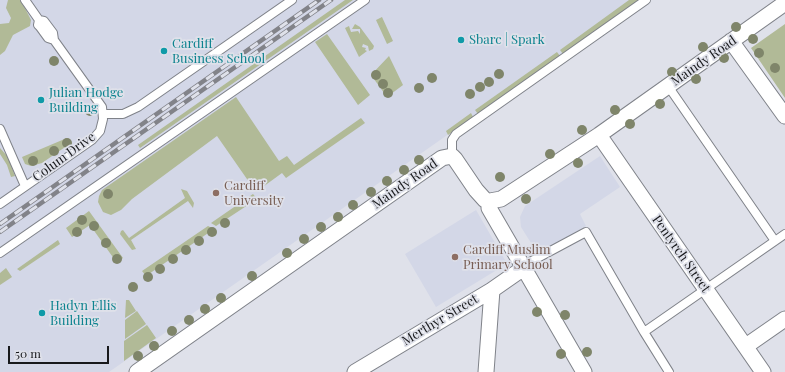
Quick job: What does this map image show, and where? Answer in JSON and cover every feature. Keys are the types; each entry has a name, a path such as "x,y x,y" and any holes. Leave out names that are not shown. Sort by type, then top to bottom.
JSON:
{"street":[{"name":"Maindy Road","path":"137,372 442,158 452,156 482,197 490,202 501,199 599,135 785,3"},
{"path":"732,41 785,116"},
{"name":"Pentyrch Street","path":"599,135 763,372"},
{"path":"490,202 489,208 525,267 584,372"},
{"name":"Merthyr Street","path":"357,371 492,290 525,267"},
{"path":"486,372 492,290"},
{"path":"746,346 785,319"}],"lane":[{"path":"25,0 39,20 44,21 52,33 54,40 102,107 104,114 123,114 138,107 292,0"},
{"path":"0,253 365,0"},
{"path":"452,156 452,140 456,134 646,0"},
{"path":"668,86 775,241"},
{"name":"Colum Drive","path":"0,204 96,136 102,126 104,114"},
{"path":"0,130 25,186"},
{"path":"525,267 530,262 586,232 669,372"},
{"path":"644,332 785,234"}],"shaded area":[{"name":"Cardiff University","path":"0,0 640,0 109,372 0,372"},
{"path":"600,156 620,187 580,214 586,226 538,254 521,227 520,217 525,206"},
{"name":"Cardiff Muslim Primary School","path":"476,210 505,260 505,265 436,307 405,254"}],"green space":[{"path":"8,0 21,0 31,20 30,26 13,35 5,51 0,55 0,24 9,23 11,18 6,8"},
{"path":"345,0 353,0 140,148 138,145"},
{"path":"629,0 640,0 563,54 560,50"},
{"path":"382,17 393,41 387,44 376,20"},
{"path":"355,24 360,27 374,46 373,49 369,51 368,46 363,44 362,47 366,48 365,50 367,51 359,57 345,28 349,26 351,32 358,31 360,34 360,29 352,29"},
{"path":"785,24 785,98 751,48"},
{"path":"327,34 370,95 358,105 315,42"},
{"path":"557,52 560,56 478,114 475,110"},
{"path":"389,56 403,85 387,97 371,75"},
{"path":"236,97 279,161 287,156 294,165 361,118 365,123 286,178 282,173 256,192 217,136 132,199 121,210 111,215 103,212 98,202 102,190"},
{"path":"471,113 473,117 448,135 446,131"},
{"path":"67,138 71,143 42,163 31,166 25,164 22,157"},
{"path":"0,148 8,157 15,176 11,177 7,165 0,154"},
{"path":"181,189 187,191 194,203 193,208 188,201 131,240 136,249 132,250 120,234 121,231 123,230 129,238 185,198"},
{"path":"253,194 257,199 216,226 211,223"},
{"path":"89,211 123,258 117,263 90,225 72,237 66,228"},
{"path":"208,226 214,229 146,276 142,271"},
{"path":"58,240 60,244 20,271 17,269"},
{"path":"6,268 12,277 0,285 0,273"},
{"path":"126,300 129,300 136,311 125,318"},
{"path":"137,311 146,324 125,339 125,320"},
{"path":"147,325 156,338 124,361 124,341"}],"railway":[{"path":"0,224 319,0"},
{"path":"0,232 331,0"}],"place":[{"name":"Sbarc | Spark","path":"461,40"},
{"name":"Cardiff Business School","path":"164,51"},
{"name":"Julian Hodge Building","path":"41,100"},
{"name":"Cardiff University","path":"216,193"},
{"name":"Cardiff Muslim Primary School","path":"455,257"},
{"name":"Hadyn Ellis Building","path":"42,313"}]}
